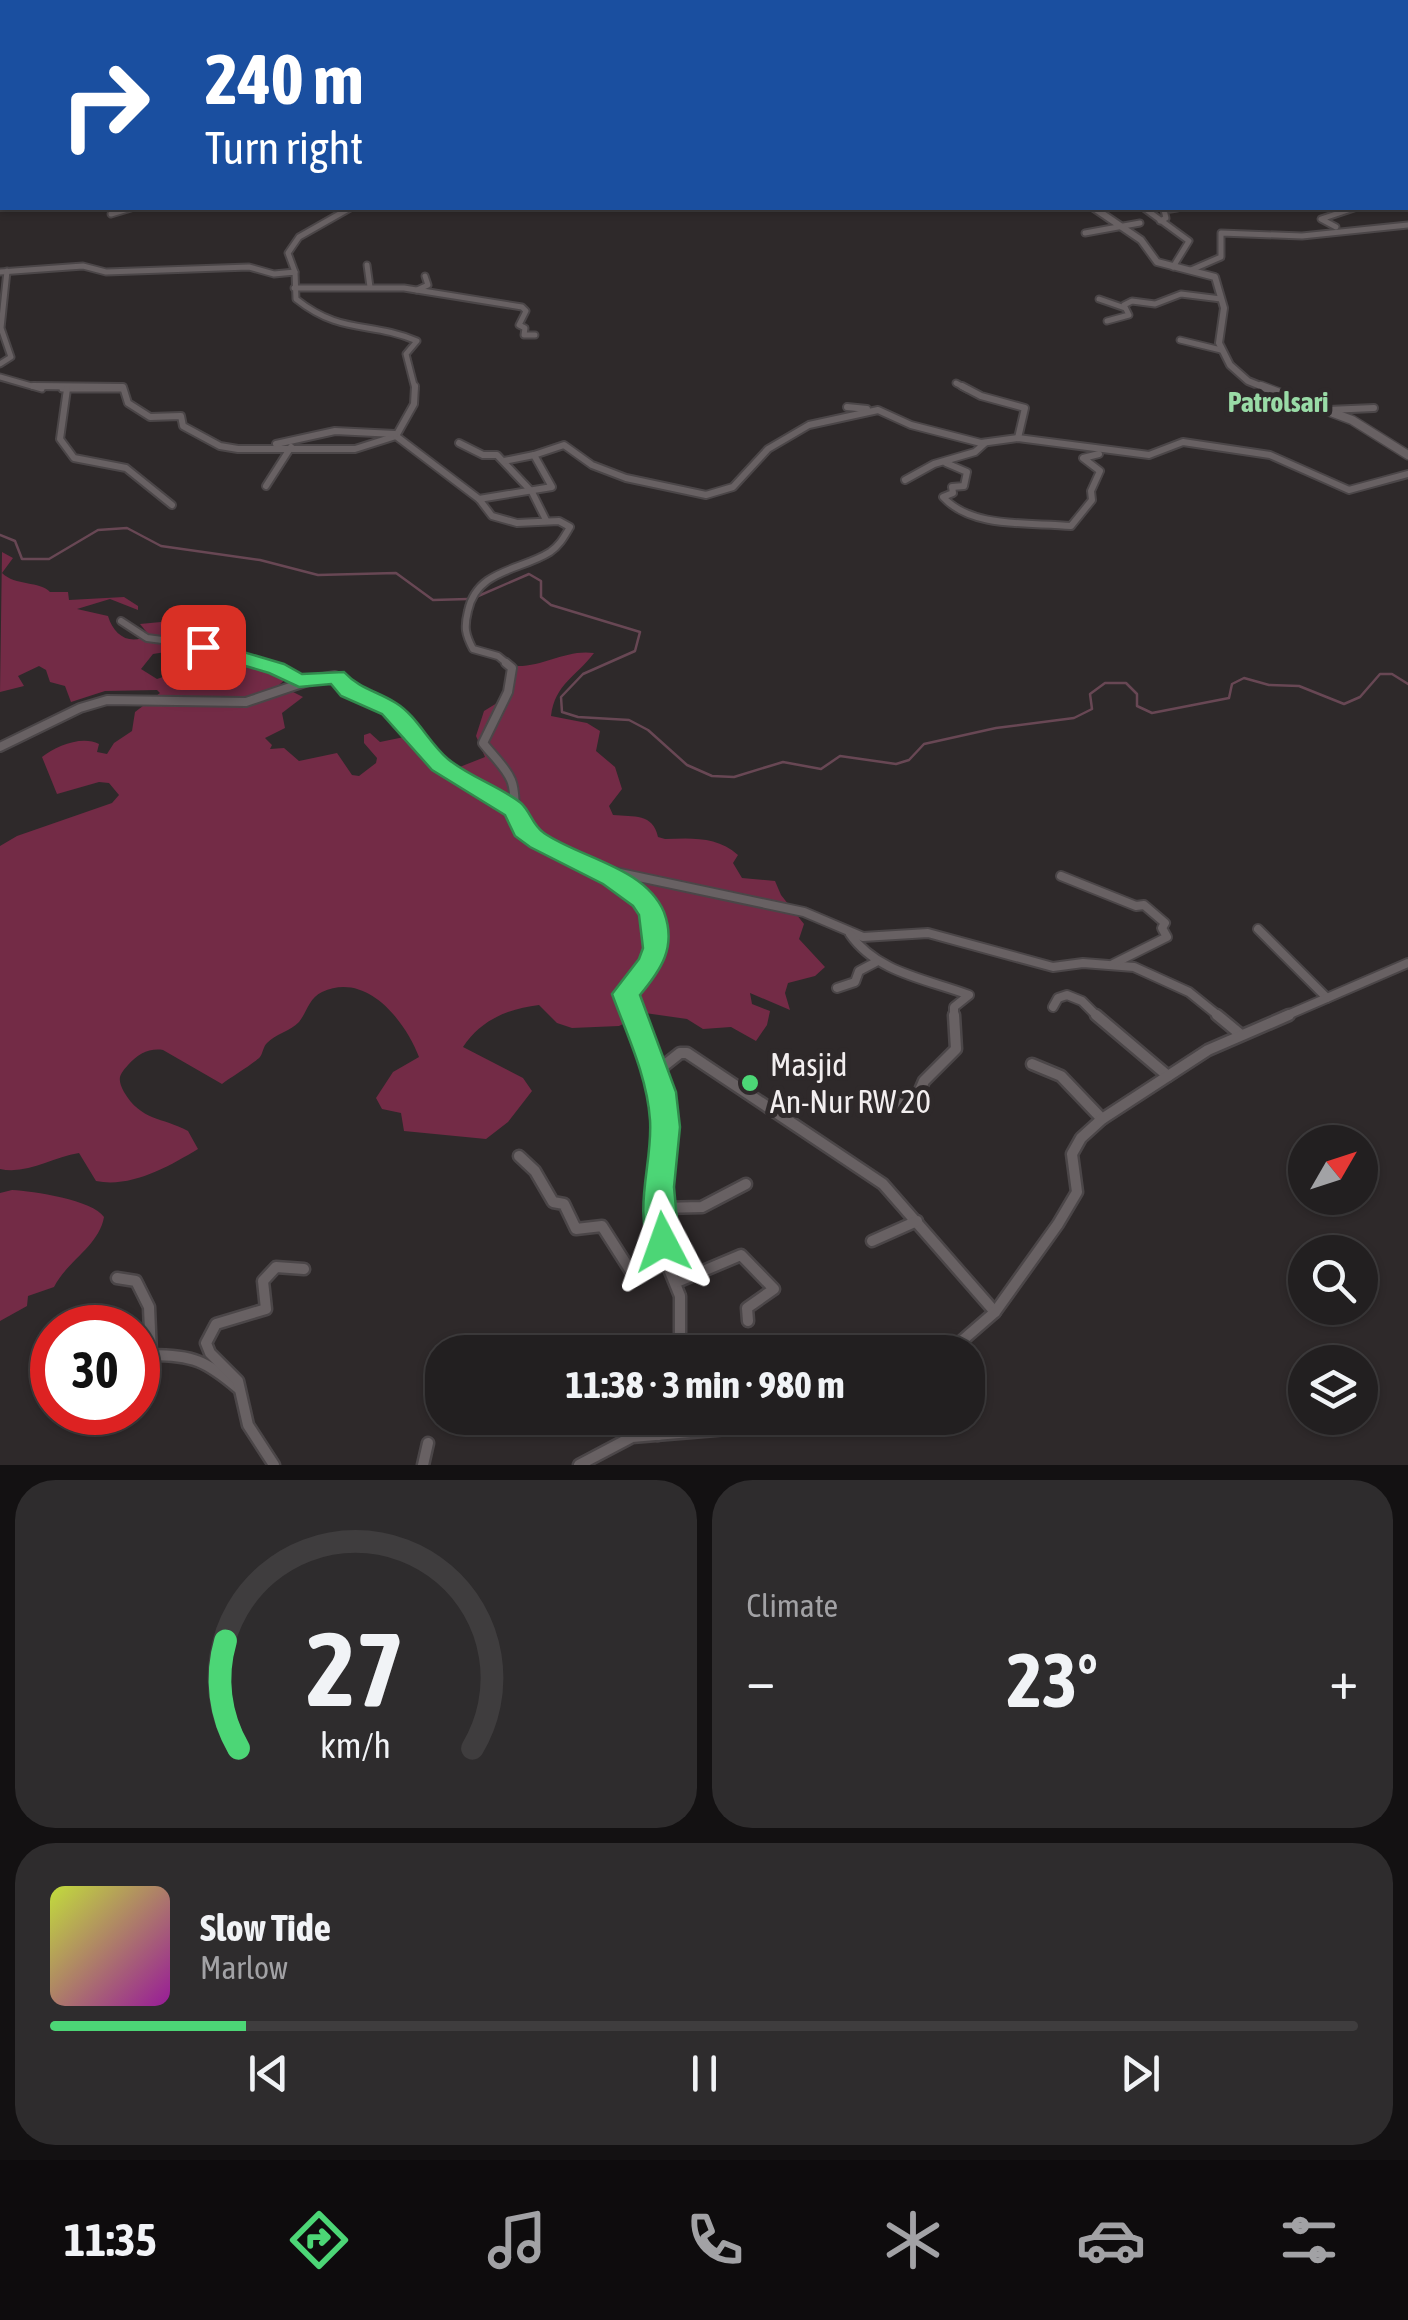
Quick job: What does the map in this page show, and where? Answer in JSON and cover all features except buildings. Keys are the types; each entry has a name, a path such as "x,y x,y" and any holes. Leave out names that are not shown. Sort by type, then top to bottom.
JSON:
{"street":[{"path":"111,214 124,210"},
{"path":"0,377 44,389 124,387 126,401 150,417 181,416 183,426 220,446 238,449 356,449 396,435 408,422 418,398 406,354 417,341 397,334 333,326 297,300 294,288 290,247 311,228 346,210"},
{"path":"1097,210 1141,240 1157,262 1215,277 1220,294 1221,350 1242,378 1370,428 1408,455"},
{"path":"1146,210 1188,242 1174,267"},
{"path":"1160,222 1166,218 1164,210"},
{"path":"1340,229 1321,219 1342,210"},
{"path":"1086,233 1140,223"},
{"path":"1191,270 1221,257 1220,234 1302,236 1340,229 1408,225"},
{"path":"367,265 370,287"},
{"path":"0,364 11,357 1,328 3,272 83,266 106,272 249,267 271,274 295,272"},
{"path":"417,290 428,284 425,276"},
{"path":"294,288 417,290 522,308 526,311 519,325 525,328 524,334 535,336"},
{"path":"1107,321 1129,315 1129,302 1153,305 1181,294 1220,294"},
{"path":"1098,300 1126,308"},
{"path":"1180,340 1221,350"},
{"path":"956,384 1025,408 1018,438"},
{"path":"67,389 60,439 74,458 126,468 172,505"},
{"path":"1249,404 1276,398 1295,404 1302,401"},
{"path":"847,406 873,412"},
{"path":"1328,410 1374,408"},
{"path":"504,461 567,445 592,465 626,478 706,495 732,487 768,449 809,425 882,410 911,424 985,443 1018,438 1108,452 1152,454 1184,442 1270,455 1352,490 1408,474"},
{"path":"267,447 301,436 354,429 396,435 479,499 492,516 506,521 564,522 570,527 560,546 503,569 482,582 468,608 464,626 468,644 498,656 512,668 508,692 484,743 510,778 523,830 625,885 652,914 656,948 652,962 626,994 656,1072 665,1127 659,1187 668,1264 677,1282 679,1335"},
{"path":"459,443 483,455 497,454 520,475 542,505 546,520"},
{"path":"946,464 980,450 985,443"},
{"path":"266,486 291,448"},
{"path":"905,480 922,475 934,464 946,464 967,472 964,486 951,487 953,493 943,497 960,513 1071,526 1092,500 1091,490 1100,471 1083,458 1108,452"},
{"path":"479,499 554,485 534,455"},
{"path":"122,621 147,640 203,647 276,668 299,681"},
{"path":"0,747 102,700 242,702 299,681 335,676 349,691 386,706 440,764 515,810"},
{"path":"594,868 804,912 850,934 868,938 914,932 943,935 1053,966 1113,964 1144,969 1206,1003 1240,1034"},
{"path":"1061,876 1136,906 1144,904 1165,923 1162,928 1167,937 1113,964"},
{"path":"1258,930 1328,998"},
{"path":"850,934 859,951 876,962 969,995"},
{"path":"838,988 858,980 859,971 876,962"},
{"path":"969,1335 995,1312 1077,1192 1072,1154 1081,1138 1102,1119 1240,1034 1408,963"},
{"path":"888,1107 918,1096 924,1082 956,1049 954,1008 979,988"},
{"path":"1053,1007 1058,998 1066,995 1082,1002 1114,1034 1145,1054 1168,1076"},
{"path":"656,1072 680,1052 687,1053 883,1184 995,1312"},
{"path":"1032,1064 1048,1068 1102,1119"},
{"path":"519,1156 535,1171 553,1202 563,1203 576,1229 602,1226 632,1273 668,1264"},
{"path":"662,1208 674,1205 686,1211 699,1210 746,1184"},
{"path":"872,1241 917,1221"},
{"path":"677,1282 741,1254 774,1289 747,1308 748,1321"},
{"path":"274,1465 248,1426 233,1374 206,1347 214,1326 266,1308 263,1282 279,1262 304,1269"},
{"path":"118,1278 136,1281 146,1297 151,1355 187,1355 214,1368 240,1390"},
{"path":"579,1465 632,1438 658,1435"},
{"path":"424,1465 428,1444"}],"shaded area":[{"path":"2,552 13,558 2,573 14,580 50,592 68,592 69,600 124,597 138,606 138,610 110,599 77,609 108,616 114,629 124,637 142,638 149,635 140,624 161,622 199,639 178,650 153,654 141,669 157,679 222,665 254,668 287,678 279,685 303,697 282,713 285,728 265,738 272,745 270,749 284,748 299,761 337,753 352,775 359,776 376,763 377,758 364,743 364,735 370,733 380,742 409,736 447,772 485,757 476,736 484,711 510,695 518,666 575,653 594,653 562,688 551,716 587,723 600,731 596,751 615,767 622,789 609,806 613,815 647,820 658,837 665,839 703,839 721,844 738,855 733,863 742,878 775,881 804,924 799,939 825,967 815,976 788,983 785,993 790,1010 750,993 752,1004 770,1011 767,1025 756,1041 731,1027 703,1029 687,1019 645,1013 619,1026 572,1028 557,1023 539,1005 496,1017 463,1047 523,1078 532,1091 508,1122 486,1139 404,1131 401,1113 382,1109 376,1098 393,1072 419,1057 404,1029 382,1003 354,988 339,987 318,995 299,1022 270,1040 260,1057 222,1084 163,1050 144,1053 128,1065 120,1080 131,1101 145,1113 188,1131 198,1149 174,1163 136,1179 109,1182 96,1181 79,1153 30,1168 0,1169 0,846 17,836 112,803 119,795 109,783 99,782 57,794 42,757 77,741 99,744 97,752 107,754 114,743 132,731 135,712 160,693 105,691 71,702 65,686 50,682 46,670 39,666 18,676 24,686 0,692"},
{"path":"12,1190 76,1201 104,1217 96,1237 54,1287 28,1296 27,1306 0,1321 0,1193"}],"waterway":[{"path":"0,535 15,541 22,559 49,559 98,530 127,528 161,546 260,560 318,575 396,573 433,600 468,599"},
{"path":"476,597 529,574 541,581 541,597 551,605 640,632 635,651 583,674 561,697 562,712 578,717 629,720 648,730 687,765 712,776 734,777 783,762 821,769 840,756 896,764 909,760 924,744 996,728 1074,718 1092,709 1090,694 1105,683 1126,683 1137,694 1137,706 1152,713 1229,698 1232,684 1244,678 1269,685 1299,686 1344,704 1360,697 1380,674 1392,674 1408,684"}],"place":[{"name":"Masjid An-Nur RW 20","path":"750,1083"}],"district":[{"name":"Patrolsari","path":"1278,402"}],"route":[{"path":"203,647 276,668 299,681 336,676 349,691 390,709 440,764 515,810 523,830 539,842 625,885 642,900 652,914 656,948 652,962 626,994 662,1092 665,1127 659,1187 663,1242"}]}
